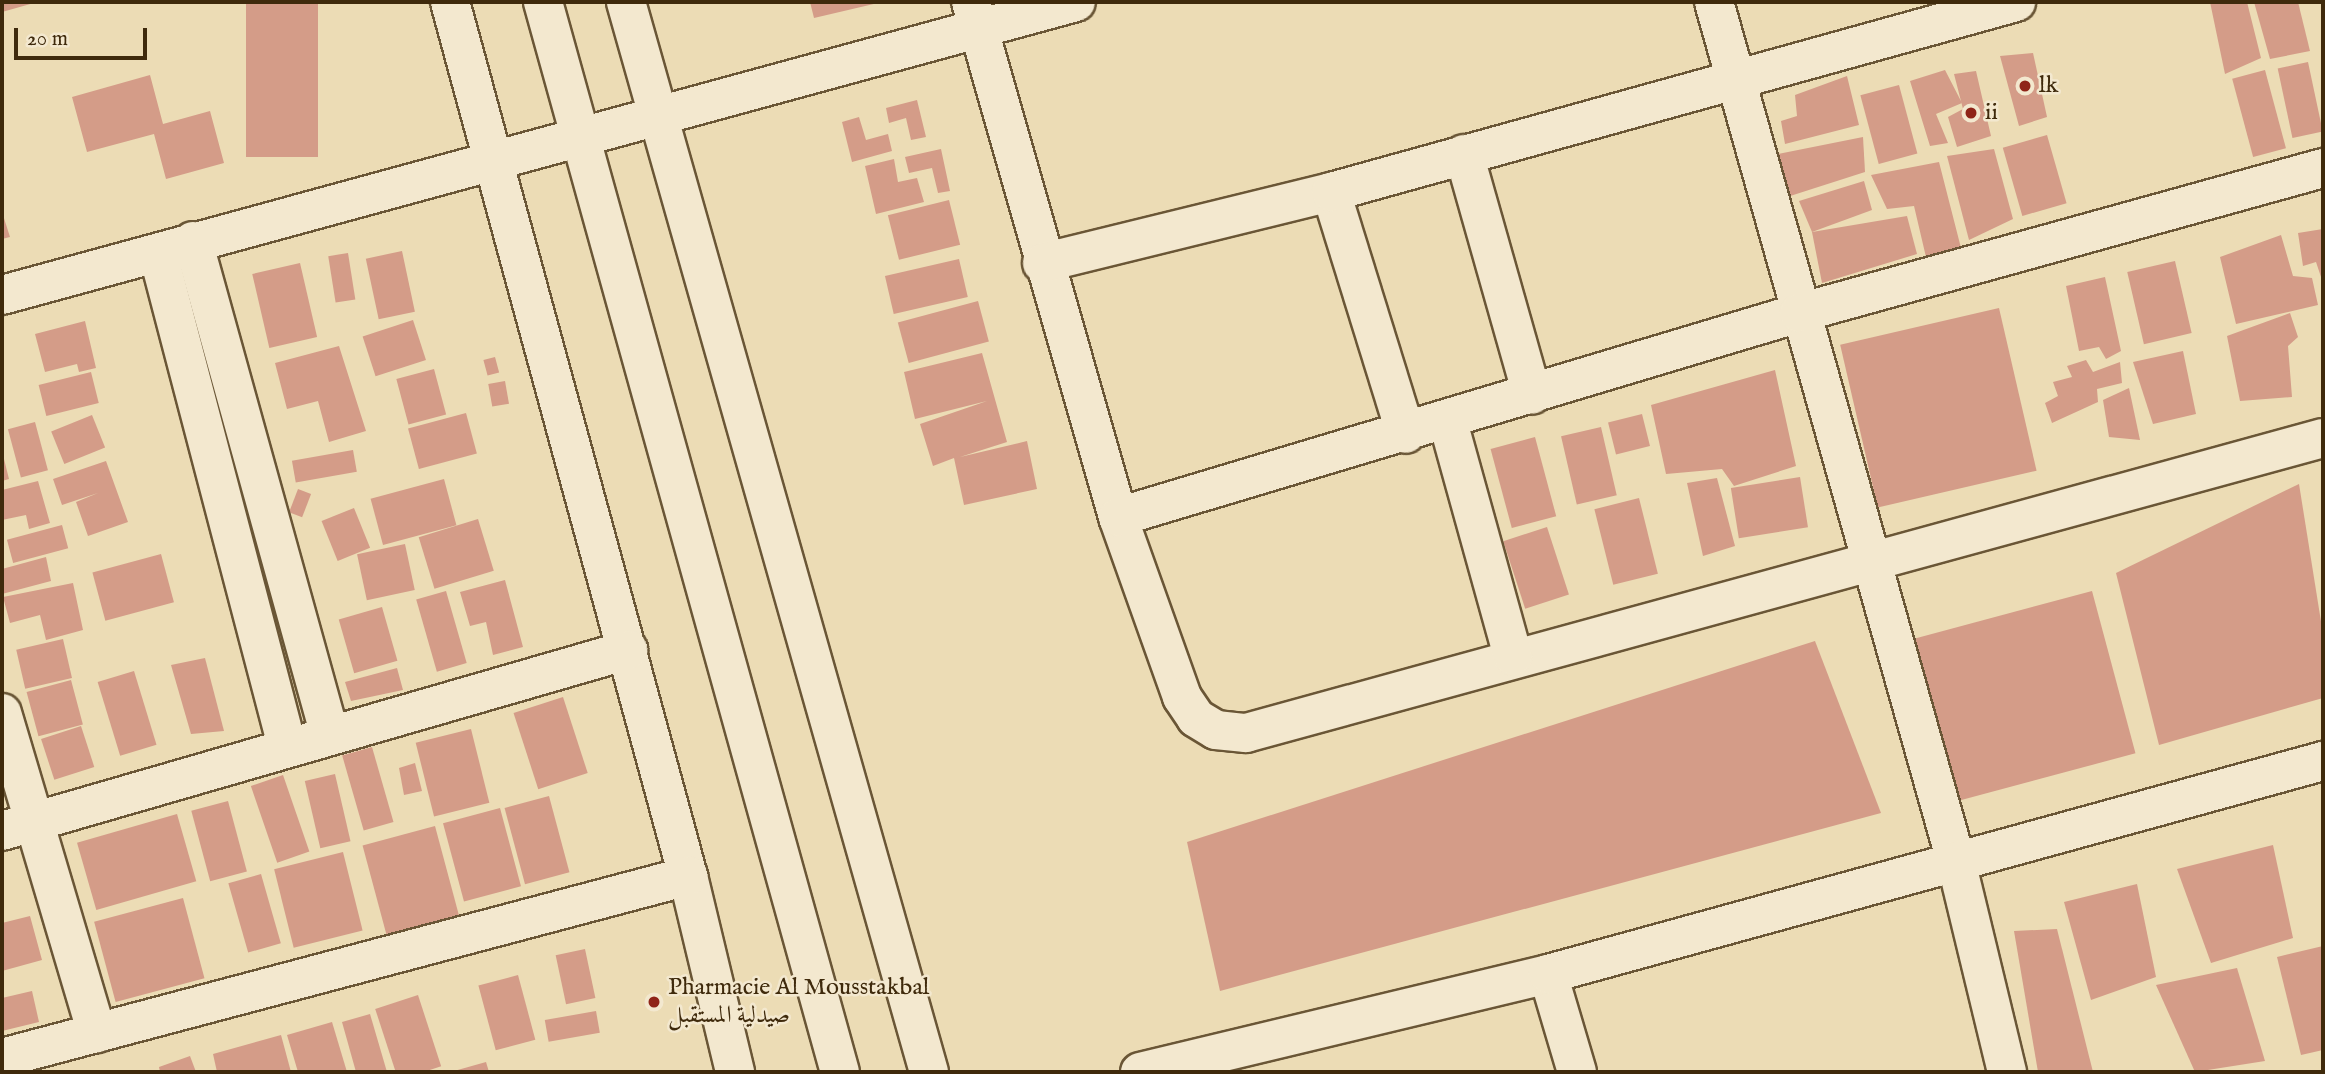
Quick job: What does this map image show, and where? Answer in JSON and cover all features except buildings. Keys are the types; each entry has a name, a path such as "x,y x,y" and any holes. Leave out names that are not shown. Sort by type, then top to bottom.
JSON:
{"street":[{"path":"450,2 628,650 736,1072"},
{"path":"543,2 840,1072"},
{"path":"626,2 929,1072"},
{"path":"2,295 176,249 494,157 658,118 975,16 1076,2"},
{"path":"1714,2 1870,566 1956,861 2007,1072"},
{"path":"1042,263 1331,192 1736,77 2016,2"},
{"path":"975,16 1042,263 1118,517 1182,697 1196,718 1216,730 1246,733 1513,656 1870,566 2323,438"},
{"path":"1464,154 1532,395"},
{"path":"1118,517 1448,422 1799,313 2323,169"},
{"path":"1331,192 1406,434"},
{"path":"176,249 328,732"},
{"path":"176,249 287,746"},
{"path":"1448,422 1513,656"},
{"path":"17,827 328,732 628,650"},
{"path":"2,712 17,827 97,1033"},
{"path":"1140,1072 1548,974 2323,761"},
{"path":"2,1058 688,876"},
{"path":"1548,974 1577,1072"}],"place":[{"name":"lk","path":"2025,86"},
{"name":"ii","path":"1971,113"},
{"name":"Pharmacie Al Mousstakbal صيدلية المستقبل","path":"654,1002"}]}
